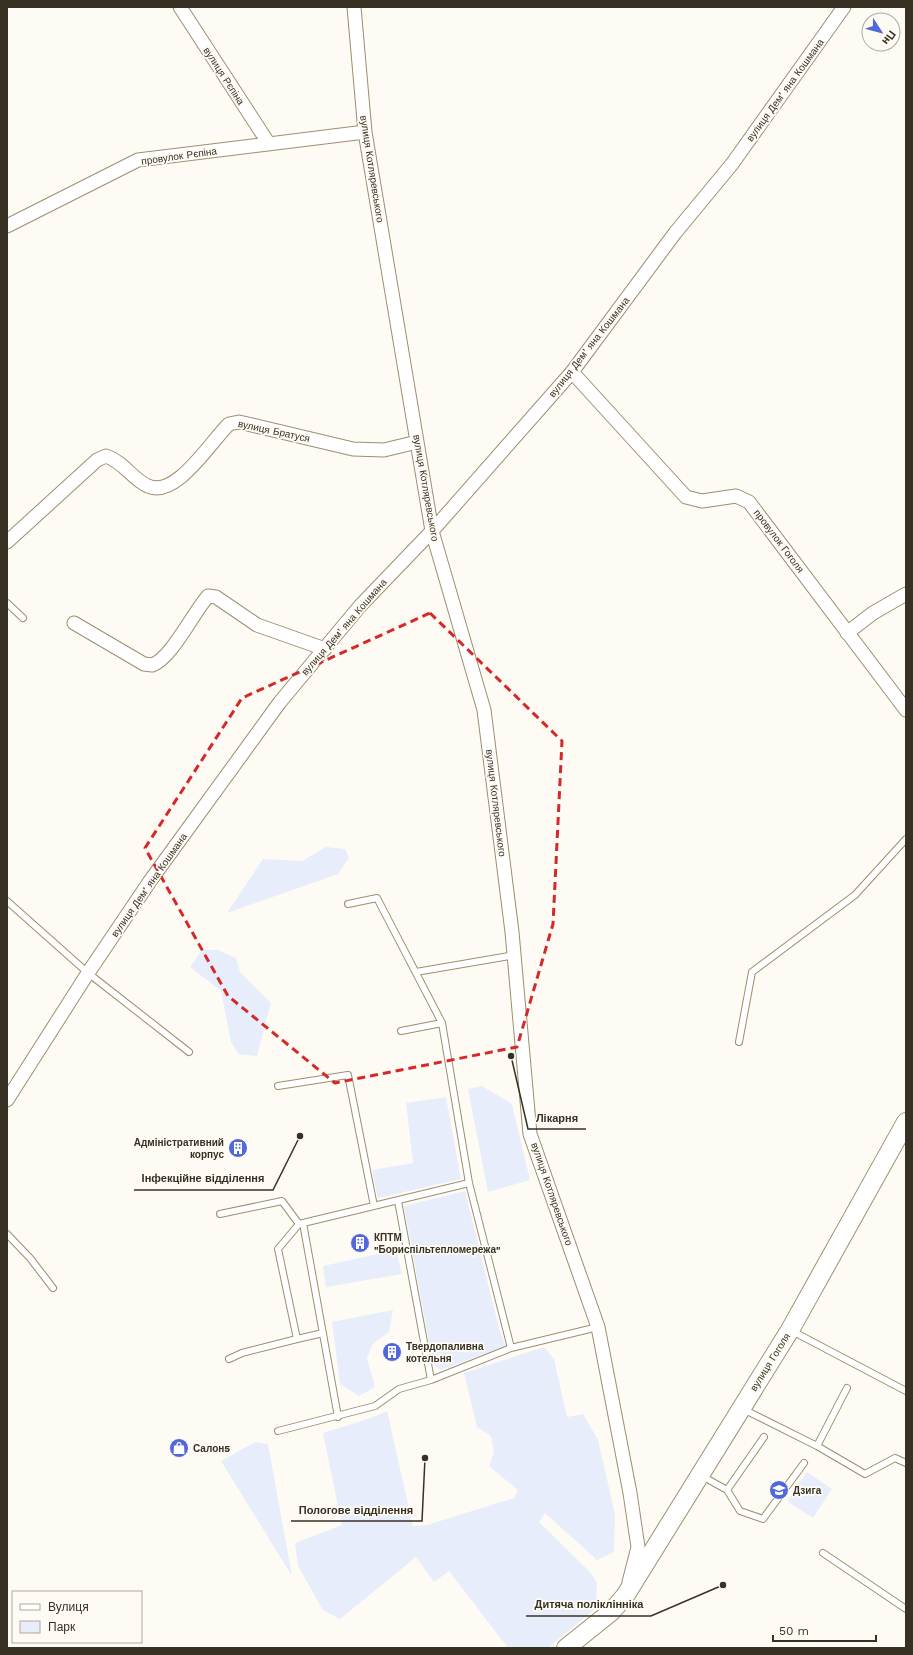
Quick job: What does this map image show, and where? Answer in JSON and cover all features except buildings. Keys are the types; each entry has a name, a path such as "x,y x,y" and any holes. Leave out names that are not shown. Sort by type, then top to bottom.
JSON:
{"street":[{"name":"вулиця Рєпіна","path":"180,7 269,144"},
{"name":"вулиця Котляревського","path":"354,7 365,132 432,531 484,710 515,955 530,1134 598,1327 630,1493 638,1546 625,1596"},
{"name":"вулиця Демʼяна Кошмана","path":"7,1100 88,973 150,881 276,708 360,606 432,531 572,372 675,233 732,164 844,7"},
{"name":"провулок Рєпіна","path":"7,226 138,160 365,132"},
{"name":"провулок Гоголя","path":"572,372 686,497 702,501 736,496 749,502 906,710"},
{"name":"вулиця Братуся","path":"7,542 96,460 106,456 114,459 148,486 161,489 171,485 182,477 229,424 239,422 353,449 384,450 417,442"},
{"path":"848,633 873,613 906,594"},
{"path":"74,623 144,664 152,665 164,659 200,604 208,596 216,597 257,624 325,649"},
{"name":"вулиця Гоголя","path":"566,1648 611,1612 625,1596 790,1330 906,1122"}],"lane":[{"path":"7,603 23,618"},
{"path":"739,1042 752,972 855,895 906,839"},
{"path":"348,904 377,898 442,1024 469,1183 511,1348"},
{"path":"7,901 88,973 189,1052"},
{"path":"416,972 515,955"},
{"path":"401,1031 442,1024"},
{"path":"278,1086 348,1075 374,1206"},
{"path":"297,1339 278,1249 301,1223 469,1183"},
{"path":"220,1214 282,1201 301,1223 338,1417"},
{"path":"398,1201 431,1380"},
{"path":"7,1234 30,1258 53,1288"},
{"path":"278,1431 338,1417 375,1406 399,1389 431,1380 511,1348 598,1327"},
{"path":"790,1330 906,1391"},
{"path":"229,1359 242,1353 323,1333"},
{"path":"817,1446 847,1388"},
{"path":"741,1409 817,1446 865,1474 895,1458 906,1463"},
{"path":"727,1490 764,1437"},
{"path":"700,1475 727,1490 740,1511 763,1519 804,1463"},
{"path":"824,1553 906,1609"}],"highlighted area":[{"path":"430,613 562,741 553,924 517,1047 335,1083 228,996 145,848 242,698"}],"green space":[{"path":"326,847 345,849 349,858 338,874 227,913 263,859 302,861"},
{"path":"202,950 218,950 236,958 240,972 271,1003 257,1056 238,1054 231,1042 221,991 190,967"},
{"path":"482,1086 512,1104 530,1180 488,1192 468,1089"},
{"path":"446,1097 461,1179 378,1198 372,1170 413,1163 406,1103"},
{"path":"465,1191 500,1332 506,1346 440,1370 433,1364 404,1206"},
{"path":"396,1250 402,1274 326,1287 323,1266"},
{"path":"393,1310 389,1332 373,1344 367,1358 375,1387 359,1396 340,1384 332,1322"},
{"path":"544,1347 554,1359 567,1417 583,1414 598,1440 615,1514 614,1552 597,1560 545,1513 539,1522 591,1573 597,1583 596,1608 548,1648 508,1648 449,1571 434,1582 416,1557 340,1619 323,1610 298,1566 295,1543 342,1525 323,1433 371,1418 387,1411 413,1526 427,1525 514,1498 518,1490 489,1466 494,1452 491,1436 477,1427 464,1373"},
{"path":"255,1442 268,1444 292,1576 221,1461"},
{"path":"807,1472 832,1489 813,1518 787,1501"}],"place":[{"name":"Лікарня","path":"511,1056"},
{"name":"Інфекційне відділення","path":"300,1136"},
{"name":"Адміністративний корпус","path":"238,1148"},
{"name":"КПТМ \"Бориспільтепломережа\"","path":"360,1243"},
{"name":"Твердопаливна котельня","path":"392,1352"},
{"name":"Салон5","path":"179,1448"},
{"name":"Пологове відділення","path":"425,1458"},
{"name":"Дзига","path":"779,1490"},
{"name":"Дитяча поліклінніка","path":"723,1585"}]}
